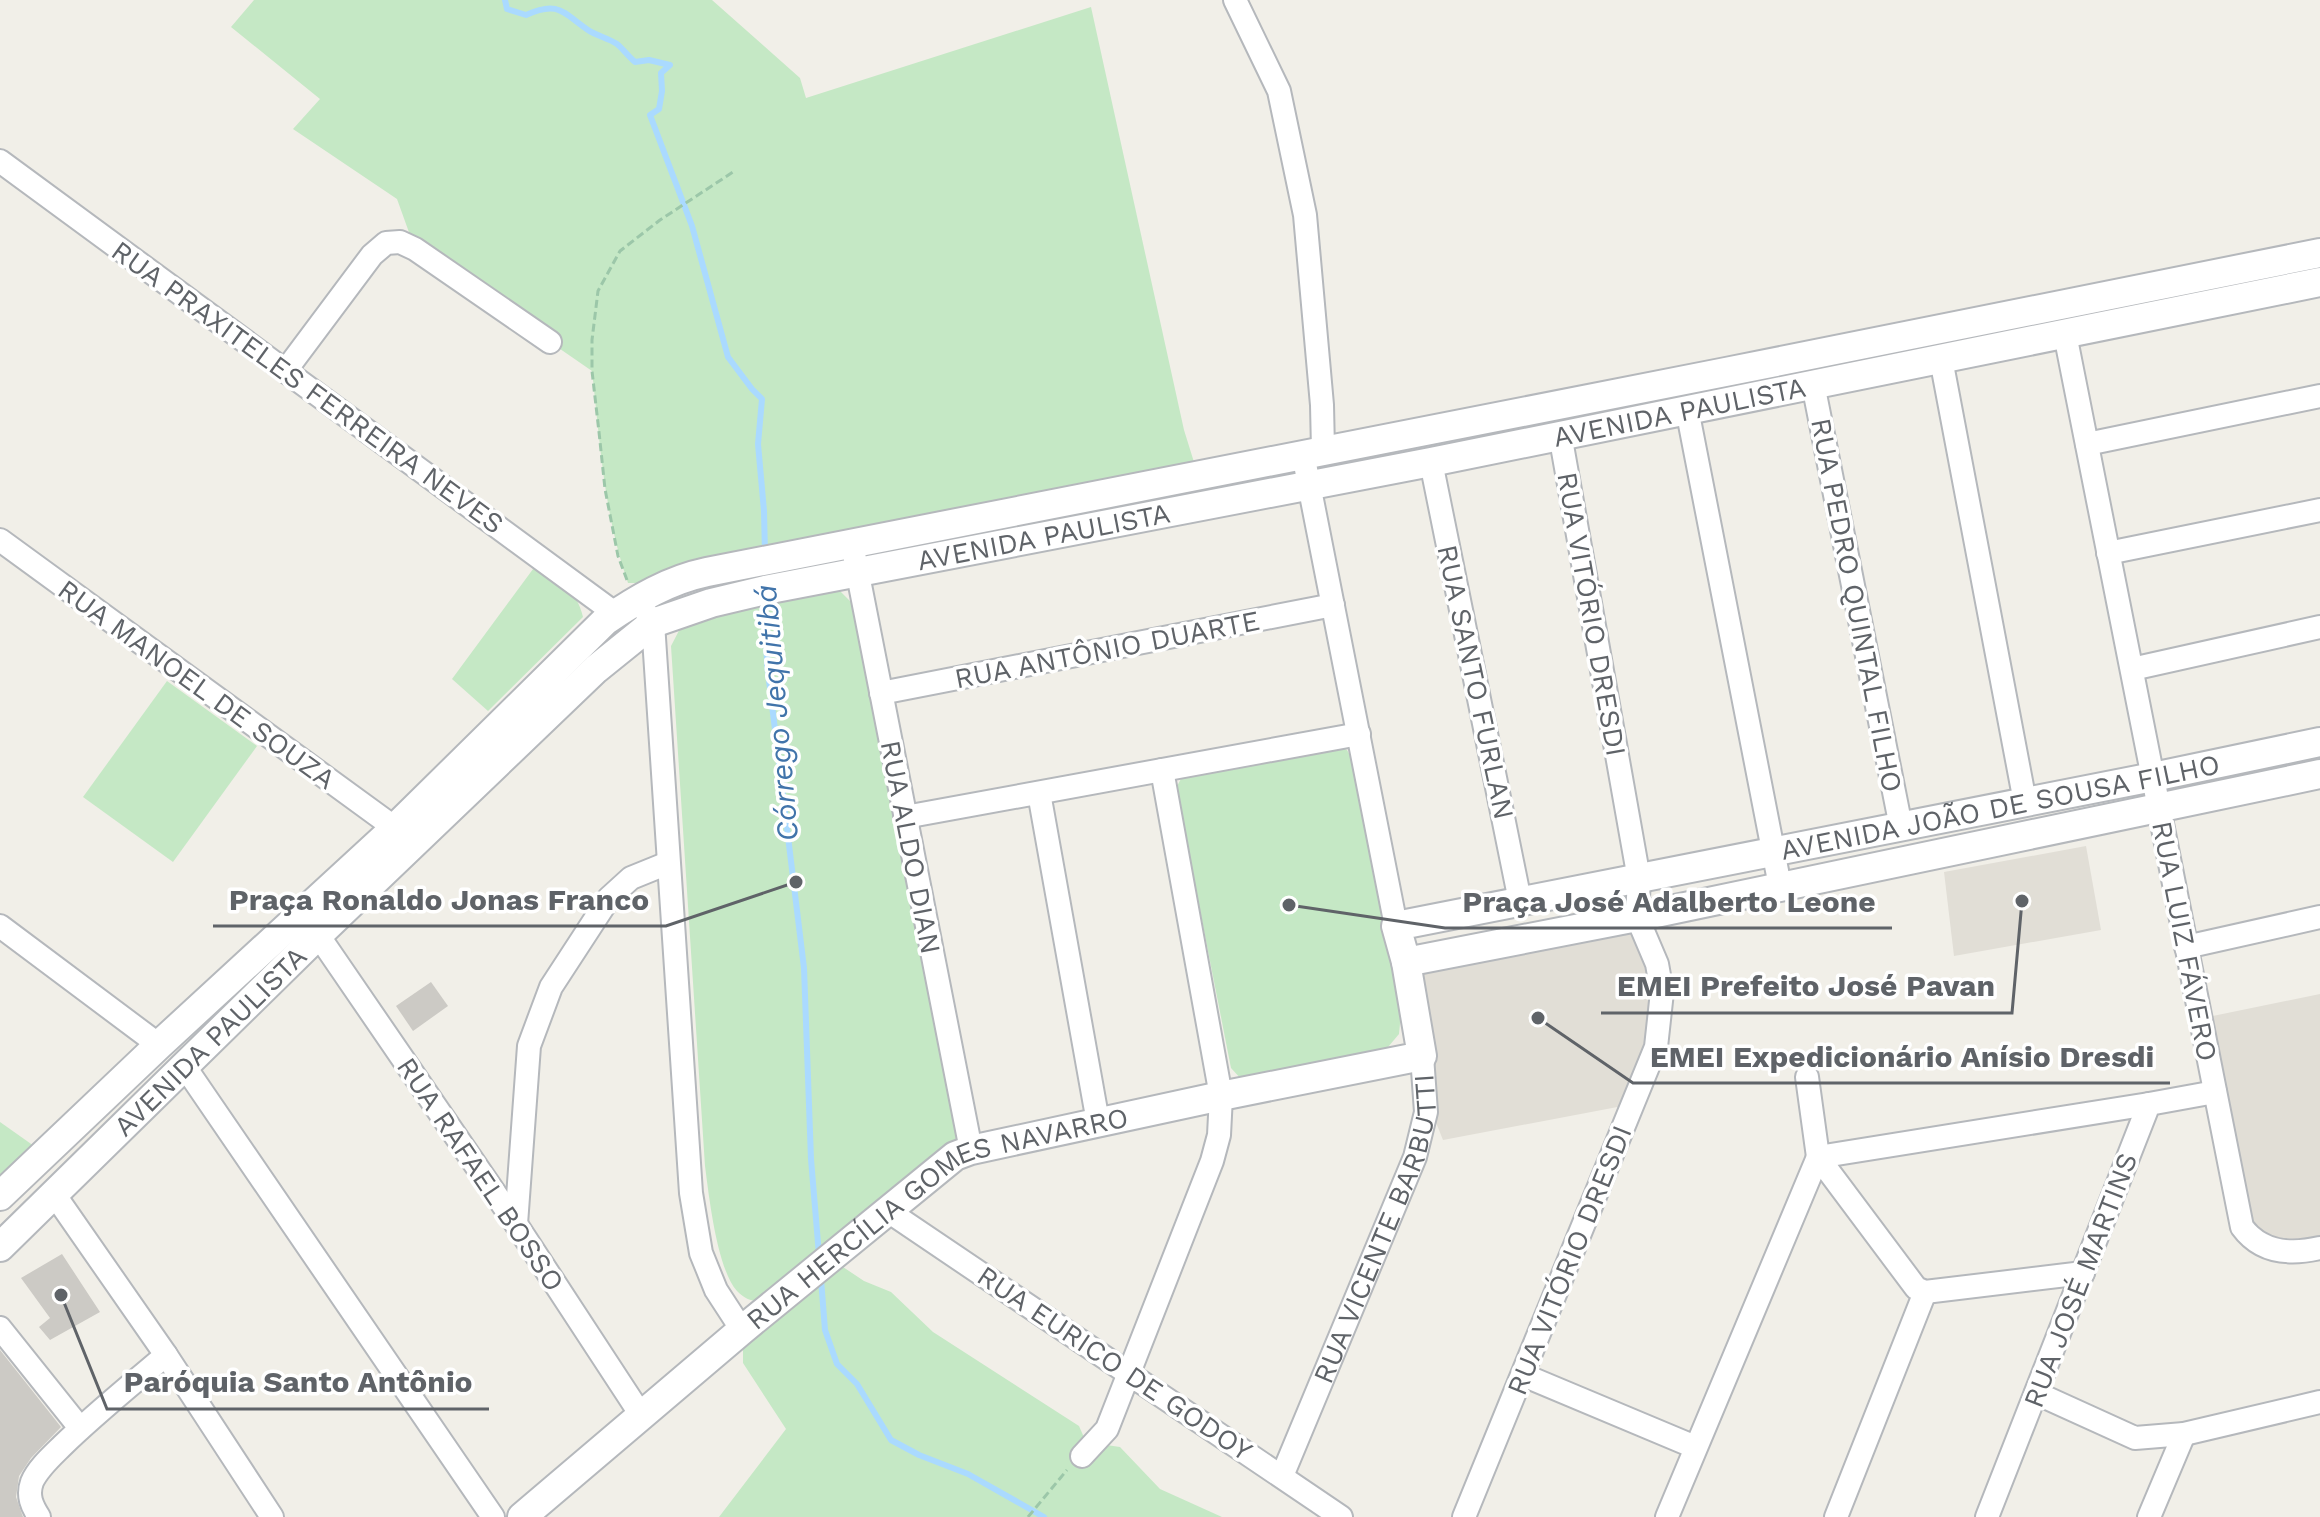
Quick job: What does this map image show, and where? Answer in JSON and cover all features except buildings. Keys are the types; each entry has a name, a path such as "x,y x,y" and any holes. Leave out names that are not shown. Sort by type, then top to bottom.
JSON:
{"street":[{"name":"RUA VICENTE BARBUTTI","path":"1235,0 1279,91 1305,215 1322,405 1309,484 1396,926 1406,962 1422,1056 1426,1112 1415,1157 1282,1476"},
{"name":"RUA PRAXITELES FERREIRA NEVES","path":"0,161 286,370 636,612"},
{"path":"286,370 372,255 386,243 400,242 415,249 550,342"},
{"name":"AVENIDA PAULISTA","path":"0,1247 318,935 596,669 636,612 669,583 690,576 1935,332 2320,253"},
{"name":"AVENIDA PAULISTA","path":"0,1196 395,828 597,629 636,612 711,603 1431,462 2320,282"},
{"name":"RUA LUIZ FÁVERO","path":"2065,334 2242,1227 2260,1244 2279,1251 2320,1248"},
{"path":"1941,359 2025,802"},
{"name":"RUA PEDRO QUINTAL FILHO","path":"1813,384 1901,827"},
{"path":"2087,444 2320,396"},
{"path":"1687,409 1780,886"},
{"name":"RUA VITÓRIO DRESDI","path":"1464,1517 1656,1047 1662,992 1657,964 1637,917 1639,879 1560,434"},
{"name":"RUA SANTO FURLAN","path":"1431,462 1520,901"},
{"path":"2108,553 2320,510"},
{"name":"RUA MANOEL DE SOUZA","path":"0,540 395,828"},
{"name":"RUA ALDO DIAN","path":"852,544 971,1150"},
{"name":"RUA ANTÔNIO DUARTE","path":"881,693 1333,605"},
{"path":"636,612 668,863 691,1193 701,1253 716,1290 742,1330"},
{"path":"2132,669 2320,627"},
{"path":"905,817 1359,734"},
{"name":"AVENIDA JOÃO DE SOUSA FILHO","path":"1396,926 2320,742"},
{"path":"1082,1456 1107,1429 1212,1161 1219,1135 1221,1096 1162,770"},
{"name":"AVENIDA JOÃO DE SOUSA FILHO","path":"1406,962 1637,917 2320,774"},
{"path":"1039,793 1098,1122"},
{"path":"516,1224 529,1046 551,987 609,898 631,878 668,863"},
{"path":"2186,947 2320,917"},
{"path":"0,926 159,1045"},
{"name":"RUA RAFAEL BOSSO","path":"318,935 516,1224 641,1415"},
{"name":"RUA HERCÍLIA GOMES NAVARRO","path":"522,1517 742,1330 955,1156 1098,1122 1422,1056"},
{"path":"185,1067 493,1517"},
{"path":"1807,1077 1818,1157 1916,1288 1925,1292 2083,1273"},
{"path":"1818,1157 2215,1092"},
{"name":"RUA JOSÉ MARTINS","path":"1987,1517 2149,1104"},
{"path":"1667,1517 1818,1157"},
{"path":"54,1194 166,1355 272,1517"},
{"name":"RUA EURICO DE GODOY","path":"888,1211 1341,1517"},
{"path":"1836,1517 1925,1292"},
{"path":"0,1328 80,1428"},
{"path":"39,1517 29,1497 32,1481 80,1428 166,1355"},
{"path":"1523,1375 1695,1447"},
{"path":"2036,1393 2135,1438 2184,1434 2320,1402"},
{"path":"2149,1517 2184,1434"}],"path":[{"path":"636,612 618,556 605,489 592,371 598,291 620,251 660,220 733,172"},
{"path":"1028,1517 1058,1479 1082,1456"}],"shaded area":[{"path":"2086,846 2101,930 1954,956 1944,872"},
{"path":"1634,920 1653,964 1651,1045 1628,1105 1443,1140 1431,1110 1410,965"},
{"path":"2320,994 2320,1247 2291,1250 2243,1226 2203,1018"}],"green space":[{"path":"254,0 712,0 800,78 806,98 1091,7 1184,430 1198,475 669,583 628,583 608,505 592,371 415,249 397,199 293,129 320,99 231,27"},
{"path":"536,565 571,592 583,617 488,711 452,679"},
{"path":"836,587 851,602 956,1136 952,1147 756,1301 747,1299 737,1291 724,1266 715,1232 705,1166 671,646 684,621"},
{"path":"167,681 257,746 173,862 83,797"},
{"path":"1340,747 1347,750 1352,759 1401,1013 1399,1034 1383,1053 1242,1080 1231,1068 1176,788 1182,777"},
{"path":"0,1122 34,1146 0,1178"},
{"path":"840,1265 864,1281 891,1292 933,1332 1079,1426 1086,1442 1120,1447 1160,1489 1222,1517 719,1517 786,1429 743,1363 743,1350 753,1327"}],"waterway":[{"name":"Córrego Jequitibá","path":"505,0 507,9 526,15 546,9 560,10 591,32 617,44 635,62 649,60 670,65 661,73 659,109 650,115 692,226 728,357 762,399 758,444 765,554"},
{"name":"Córrego Jequitibá","path":"765,597 767,664 804,968 811,1159 819,1255"},
{"name":"Córrego Jequitibá","path":"821,1279 825,1330 837,1364 857,1384 891,1440 919,1455 968,1474 1044,1517"}],"place":[{"name":"Praça Ronaldo Jonas Franco","path":"796,882"},
{"name":"EMEI Prefeito José Pavan","path":"2022,901"},
{"name":"Praça José Adalberto Leone","path":"1289,905"},
{"name":"EMEI Expedicionário Anísio Dresdi","path":"1538,1018"},
{"name":"Paróquia Santo Antônio","path":"61,1295"}]}
